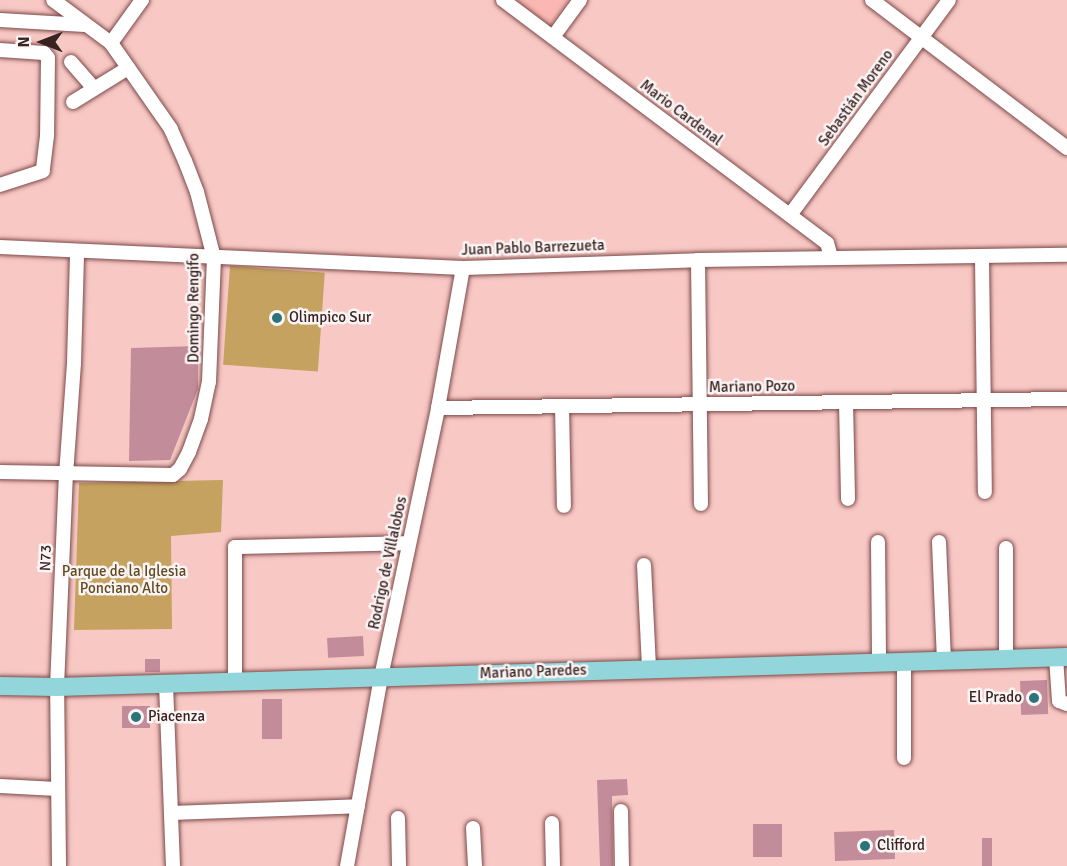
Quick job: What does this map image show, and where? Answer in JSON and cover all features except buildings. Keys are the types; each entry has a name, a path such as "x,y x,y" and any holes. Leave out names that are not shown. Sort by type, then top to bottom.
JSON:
{"main road":[{"name":"Mariano Paredes","path":"0,686 57,687 904,662 944,658 1062,657"}],"street":[{"name":"Domingo Rengifo","path":"53,0 111,43 171,129 197,192 214,258 209,382 201,419 180,469 165,477 66,475"},
{"path":"111,43 142,0"},
{"name":"Mario Cardenal","path":"503,0 827,243 831,257"},
{"path":"553,37 580,0"},
{"path":"872,0 1067,148"},
{"name":"Sebastián Moreno","path":"790,215 949,0"},
{"path":"0,20 85,24"},
{"path":"0,50 44,52 48,58 47,136 43,171 0,185"},
{"path":"71,62 94,88"},
{"path":"73,102 128,68"},
{"name":"Juan Pablo Barrezueta","path":"0,247 77,253 463,268 831,257 1067,255"},
{"name":"N73","path":"59,866 57,687 66,475 74,363 77,253"},
{"path":"982,257 985,492"},
{"path":"698,260 701,504"},
{"name":"Rodrigo de Villalobos","path":"347,866 381,677 438,408 463,268"},
{"name":"Mariano Pozo","path":"438,408 1067,399"},
{"path":"846,402 848,499"},
{"path":"562,406 564,506"},
{"path":"0,472 66,475"},
{"path":"878,542 879,662"},
{"path":"939,542 944,658"},
{"path":"235,681 236,548 408,543"},
{"path":"1006,548 1006,659"},
{"path":"644,566 649,669"},
{"path":"1062,657 1059,700 1067,704"},
{"path":"904,662 904,758"},
{"path":"166,684 173,866"},
{"path":"0,786 57,789"},
{"path":"171,813 358,806"},
{"path":"621,811 622,866"},
{"path":"398,818 399,866"},
{"path":"552,823 553,866"},
{"path":"473,828 475,866"}],"shaded area":[{"path":"512,0 569,0 549,28"}],"green space":[{"name":"Olimpico Sur","path":"230,266 325,273 318,371 223,365"},
{"name":"Parque de la Iglesia Ponciano Alto","path":"223,480 221,532 171,536 172,629 74,630 79,483"}],"place":[{"name":"Olimpico Sur","path":"277,318"},
{"name":"El Prado","path":"1034,698"},
{"name":"Piacenza","path":"136,717"},
{"name":"Clifford","path":"865,846"}]}
